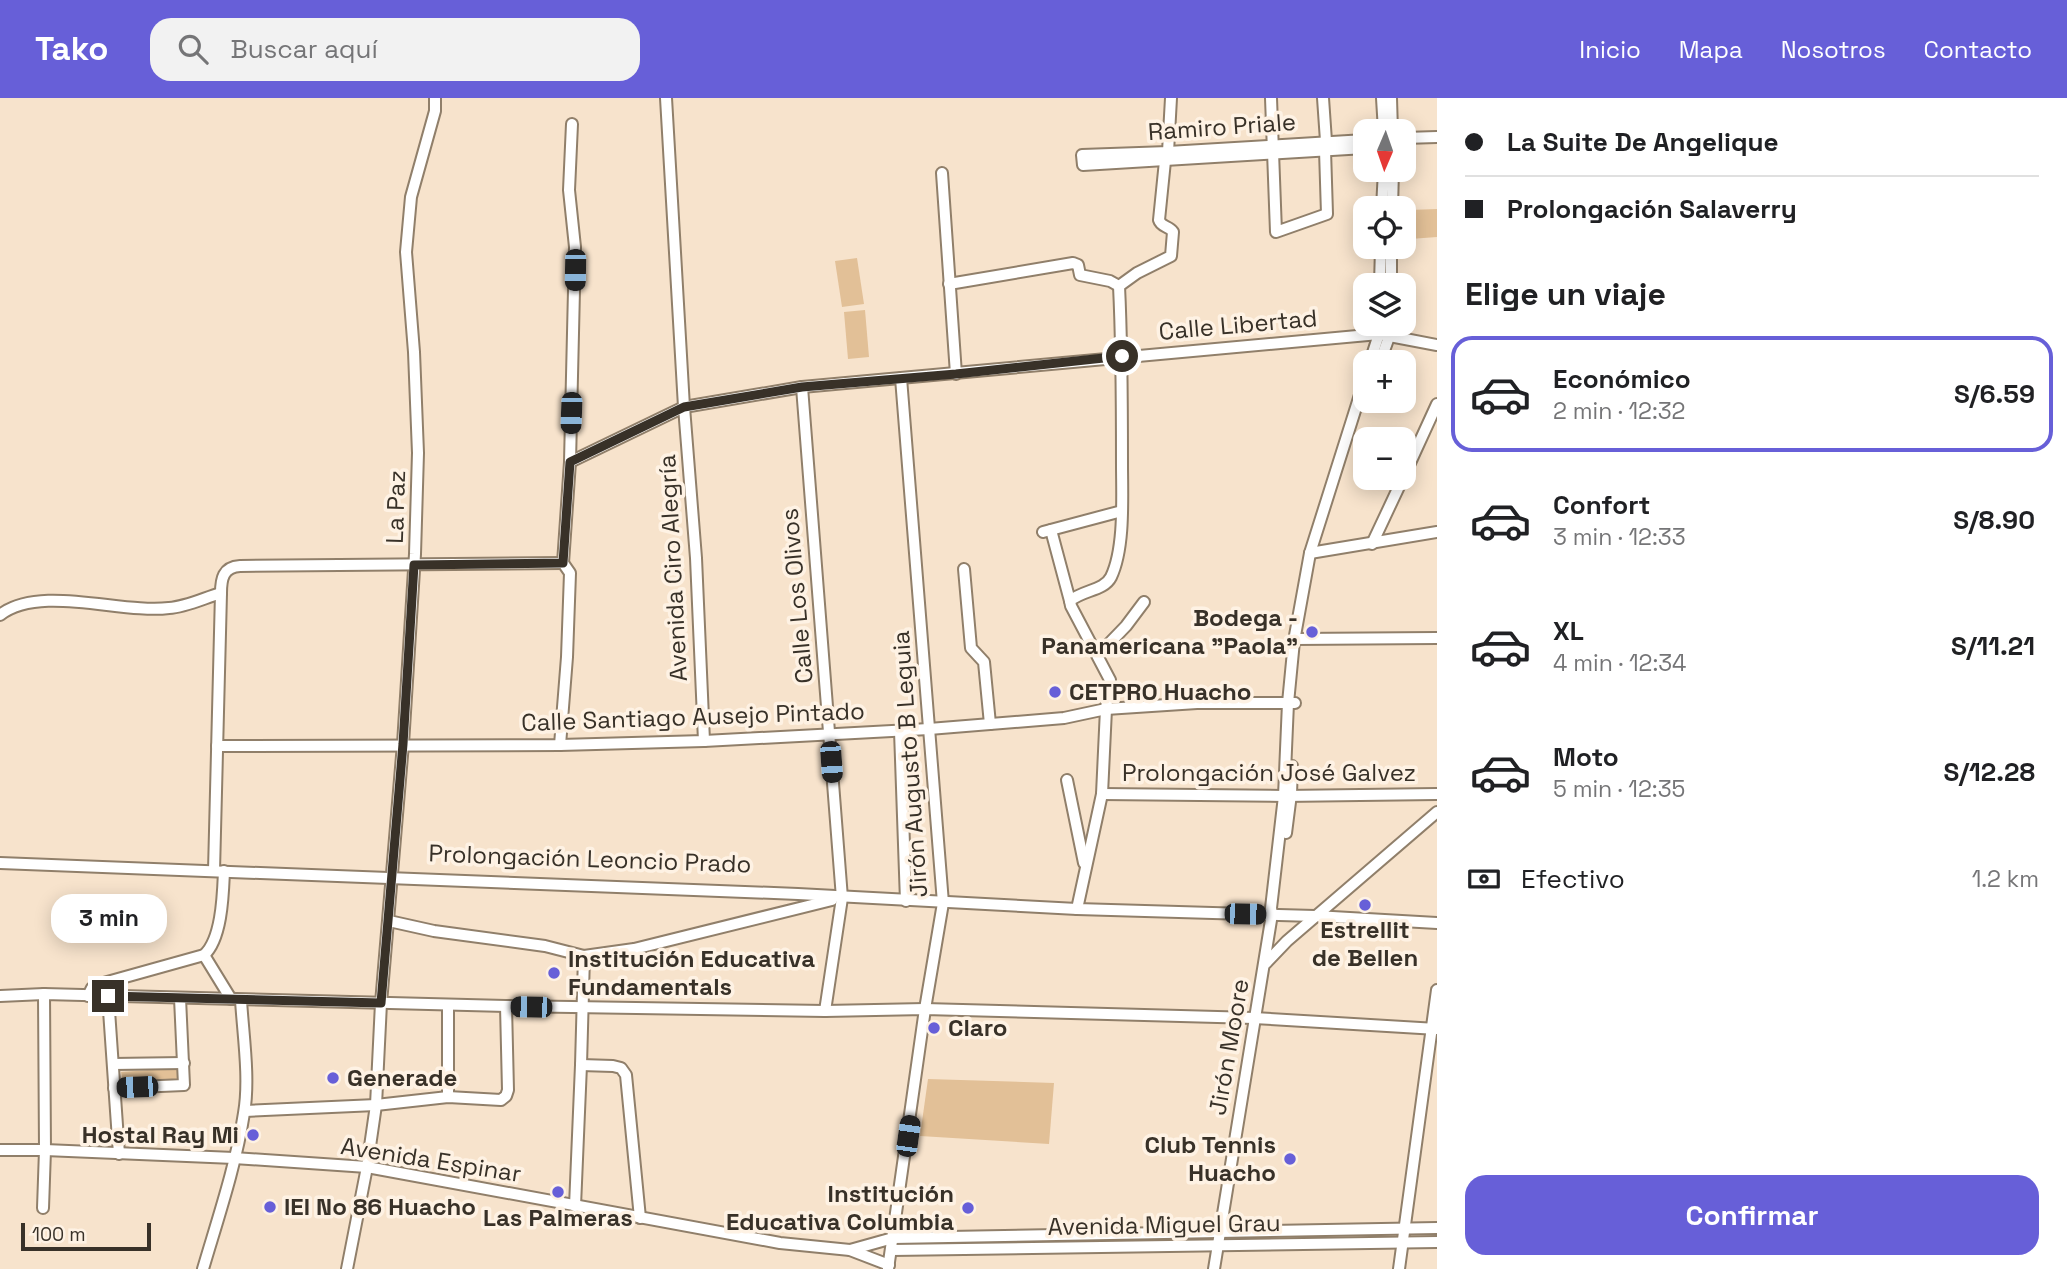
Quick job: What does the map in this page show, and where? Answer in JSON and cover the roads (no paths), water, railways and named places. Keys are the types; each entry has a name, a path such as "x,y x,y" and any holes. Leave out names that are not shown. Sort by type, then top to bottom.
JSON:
{"street":[{"name":"La Paz","path":"347,1269 376,1105 381,1003 403,744 414,565 418,453 406,252 411,197 435,111 435,98"},
{"name":"Avenida Ciro Alegría","path":"666,98 684,407 696,558 704,741"},
{"path":"1119,286 1171,256 1173,232 1159,220 1171,98"},
{"path":"1270,98 1276,232 1327,214 1323,98"},
{"path":"1382,98 1383,119"},
{"path":"1391,98 1392,119"},
{"path":"560,745 570,573 563,563 570,462 575,247 569,190 572,124"},
{"path":"1416,138 1437,137"},
{"name":"Ramiro Priale","path":"1083,160 1166,157 1353,142"},
{"name":"Ramiro Priale","path":"1325,146 1353,147"},
{"path":"942,173 956,374"},
{"path":"949,284 1073,263 1078,265 1080,275 1110,281 1119,286"},
{"path":"1070,601 1104,585 1111,578 1117,556 1122,511 1119,286"},
{"name":"Calle Libertad","path":"570,462 684,407 802,387 956,374 1353,332"},
{"name":"Calle Libertad","path":"1408,336 1437,345"},
{"name":"Jirón Augusto B Leguia","path":"889,1267 943,903 901,378"},
{"name":"Calle Los Olivos","path":"802,387 842,898 825,1012"},
{"path":"1416,449 1437,404"},
{"path":"1313,552 1355,413"},
{"path":"1313,552 1361,413"},
{"path":"1372,544 1397,490"},
{"path":"1077,909 1102,794 1110,680 1071,606 1047,531 1122,511"},
{"path":"1313,552 1436,531"},
{"name":"Jirón Moore","path":"1214,1269 1254,1018 1266,963 1272,914 1270,908 1287,795 1297,639 1313,552"},
{"path":"88,996 92,988 100,984 204,955 211,946 223,894 218,869 217,746 220,593 223,574 228,569 236,566 563,563"},
{"path":"964,569 971,648 984,662 990,724"},
{"path":"0,615 17,605 29,602 169,608 220,593"},
{"path":"1098,655 1126,626 1144,602"},
{"path":"1297,639 1437,638"},
{"name":"Calle Santiago Ausejo Pintado","path":"217,746 560,745 704,741 929,729 1065,718 1107,709 1197,703 1291,703"},
{"path":"900,731 906,901"},
{"path":"1067,780 1085,869"},
{"name":"Prolongación José Galvez","path":"1102,794 1437,794"},
{"path":"1266,963 1315,916 1437,812"},
{"name":"Prolongación Leoncio Prado","path":"0,856 218,869"},
{"name":"Prolongación Leoncio Prado","path":"0,863 392,875 943,903 1272,914 1437,923"},
{"name":"Prolongación Leoncio Prado","path":"389,921 434,931 545,946 584,956 634,949 842,898"},
{"path":"203,1269 234,1158 245,1111 246,1088 236,999 204,955"},
{"path":"575,1206 584,956"},
{"path":"1399,1269 1434,1029 1437,990"},
{"path":"43,1208 44,994"},
{"path":"0,996 44,994 825,1012 926,1009 1254,1018 1434,1029"},
{"path":"108,996 119,1154"},
{"path":"114,1088 184,1084 180,998"},
{"path":"448,1004 449,1097"},
{"path":"245,1111 376,1105 449,1097 501,1100 508,1090 506,1006"},
{"path":"113,1063 184,1063"},
{"path":"581,1065 613,1066 621,1068 626,1075 640,1218"},
{"name":"Avenida Espinar","path":"0,1150 234,1158 367,1167 780,1243 850,1250 889,1267"},
{"name":"Avenida Miguel Grau","path":"893,1238 1437,1228"},
{"name":"Avenida Espinar","path":"850,1250 893,1238"},
{"name":"Avenida Miguel Grau","path":"892,1250 1437,1242"}],"place":[{"name":"Bodega - Panamericana \"Paola\"","path":"1312,632"},
{"name":"CETPRO Huacho","path":"1055,692"},
{"name":"Estrellit de Bellen","path":"1365,905"},
{"name":"Institución Educativa Fundamentals","path":"554,973"},
{"name":"Claro","path":"934,1028"},
{"name":"Generade","path":"333,1078"},
{"name":"Hostal Ray Mi","path":"253,1135"},
{"name":"Club Tennis Huacho","path":"1290,1159"},
{"name":"Las Palmeras","path":"558,1192"},
{"name":"IEI No 86 Huacho","path":"270,1207"},
{"name":"Institución Educativa Columbia","path":"968,1208"}]}
